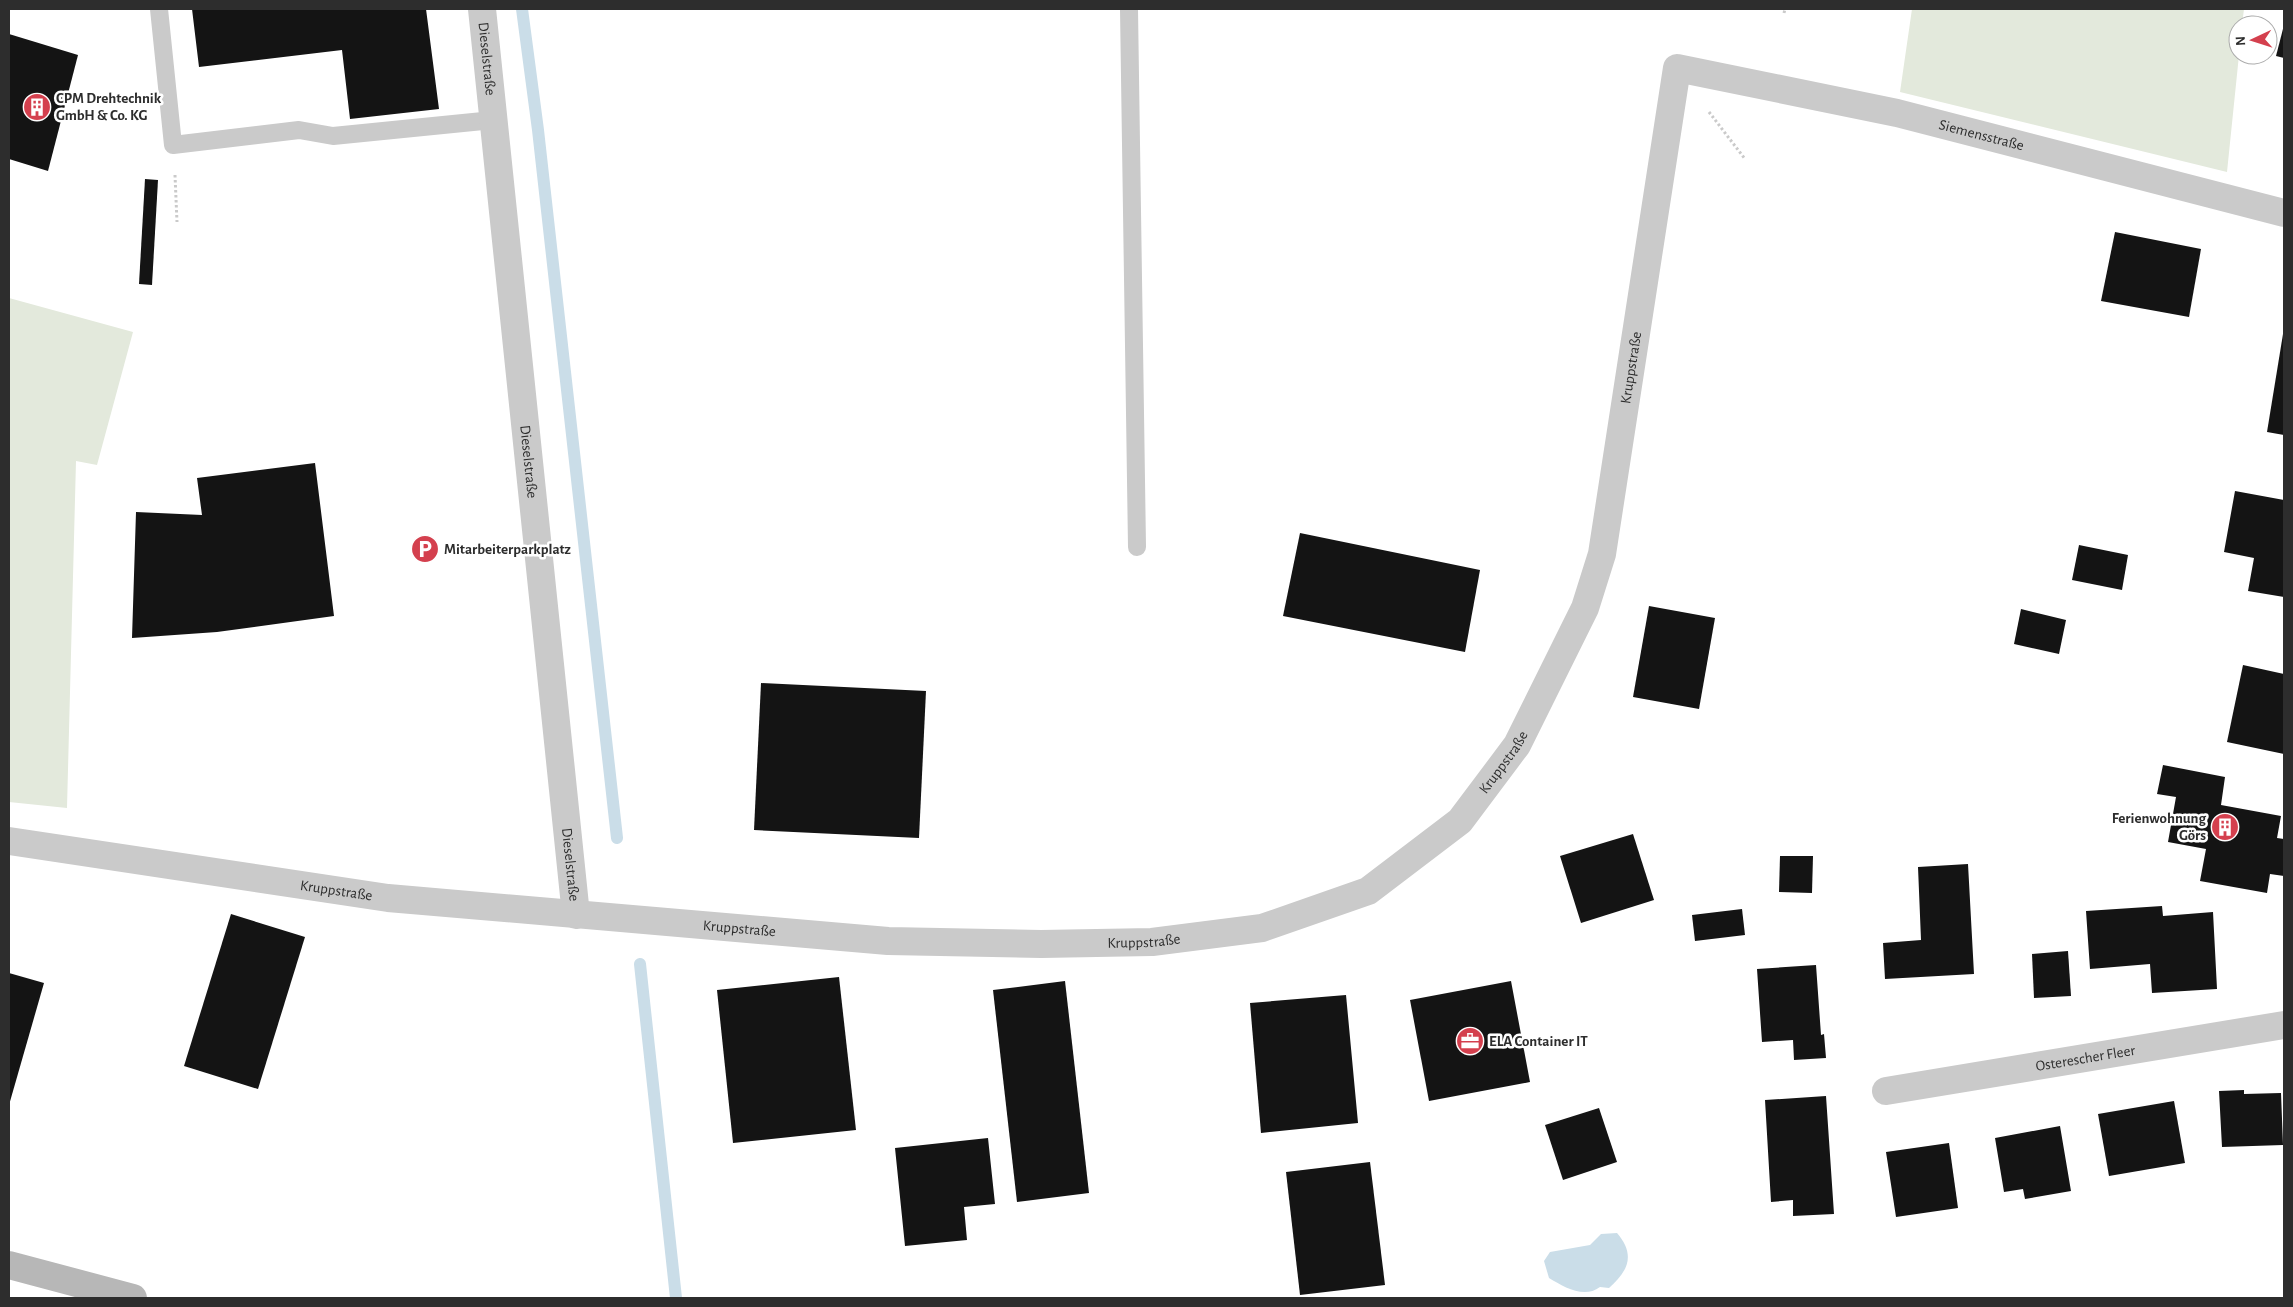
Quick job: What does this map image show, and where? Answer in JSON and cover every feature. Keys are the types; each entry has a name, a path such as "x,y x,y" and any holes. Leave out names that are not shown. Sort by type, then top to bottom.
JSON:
{"main road":[{"path":"9,1265 133,1298"}],"street":[{"name":"Dieselstraße","path":"482,9 576,915"},
{"name":"Siemensstraße","path":"1677,68 1897,113 2284,213"},
{"name":"Kruppstraße","path":"9,841 388,898 888,941 1041,944 1152,942 1262,928 1368,891 1460,822 1517,745 1585,608 1602,554 1677,68"},
{"name":"Osterescher Fleer","path":"1886,1090 2284,1025"}],"lane":[{"path":"159,9 173,145 300,130 333,136 493,120"},
{"path":"1129,9 1137,547"}],"path":[{"path":"1677,68 1745,160"},
{"path":"173,145 177,222"}],"shaded area":[{"path":"1912,9 2244,9 2243,15 2228,15 2228,65 2238,65 2227,172 1900,92"},
{"path":"9,298 133,332 97,465 76,461 67,808 9,802"}],"water":[{"path":"1617,1233 1623,1241 1628,1256 1625,1269 1609,1288 1600,1287 1587,1292 1581,1292 1568,1288 1549,1278 1544,1261 1550,1252 1590,1245 1601,1234"}],"building":[{"path":"192,9 426,9 439,109 350,119 342,50 199,67"},
{"path":"2284,25 2284,58 2278,56 2278,48"},
{"name":"CPM Drehtechnik GmbH & Co. KG","path":"9,34 78,55 48,171 9,159"},
{"path":"145,179 158,180 152,285 139,284"},
{"path":"2115,232 2201,249 2189,317 2101,301"},
{"path":"2284,334 2284,435 2267,432"},
{"path":"315,463 334,616 217,632 132,638 136,512 202,515 197,478"},
{"path":"2235,491 2284,500 2284,597 2248,591 2254,558 2224,552"},
{"path":"1300,533 1480,570 1465,652 1283,616"},
{"path":"2079,545 2128,555 2122,590 2072,580"},
{"path":"1649,606 1715,618 1699,709 1633,697"},
{"path":"2021,609 2066,620 2059,654 2014,644"},
{"path":"2243,665 2284,674 2284,754 2227,742"},
{"path":"761,683 926,691 919,838 754,830"},
{"name":"Ferienwohnung Görs","path":"2163,765 2225,777 2221,805 2281,816 2277,838 2284,839 2284,876 2270,874 2267,893 2200,881 2206,849 2168,842 2176,797 2157,794"},
{"path":"1633,834 1654,900 1581,923 1560,856"},
{"path":"1780,856 1813,856 1812,893 1779,892"},
{"path":"1968,864 1974,974 1885,979 1883,943 1921,940 1918,867"},
{"path":"2162,906 2163,916 2213,912 2217,989 2152,993 2150,964 2090,969 2086,911"},
{"path":"1742,909 1745,935 1695,941 1692,915"},
{"path":"231,914 305,937 258,1089 184,1066"},
{"path":"2068,951 2071,996 2034,998 2032,954"},
{"path":"1816,965 1821,1035 1824,1034 1826,1058 1794,1060 1793,1040 1762,1042 1757,969"},
{"path":"9,973 44,983 9,1105"},
{"path":"839,977 856,1130 733,1143 717,990"},
{"path":"1065,981 1089,1193 1017,1202 993,990"},
{"name":"ELA Container IT","path":"1511,981 1530,1082 1429,1101 1410,1000"},
{"path":"1346,995 1358,1123 1261,1133 1250,1003"},
{"path":"2244,1090 2244,1094 2281,1093 2283,1145 2222,1147 2219,1091"},
{"path":"1826,1096 1834,1214 1793,1216 1793,1200 1771,1202 1765,1100"},
{"path":"2174,1101 2185,1163 2109,1176 2098,1114"},
{"path":"1599,1108 1617,1162 1563,1180 1545,1125"},
{"path":"2060,1126 2071,1191 2025,1199 2023,1189 2004,1192 1995,1138"},
{"path":"988,1138 995,1204 964,1207 967,1240 905,1246 895,1148"},
{"path":"1949,1143 1958,1208 1896,1217 1886,1152"},
{"path":"1370,1162 1385,1285 1300,1295 1286,1172"}],"waterway":[{"path":"522,9 538,130 617,838"},
{"path":"640,964 676,1298"}],"place":[{"name":"CPM Drehtechnik GmbH & Co. KG","path":"37,107"},
{"name":"Mitarbeiterparkplatz","path":"425,549"},
{"name":"Ferienwohnung Görs","path":"2225,827"},
{"name":"ELA Container IT","path":"1470,1041"}]}
